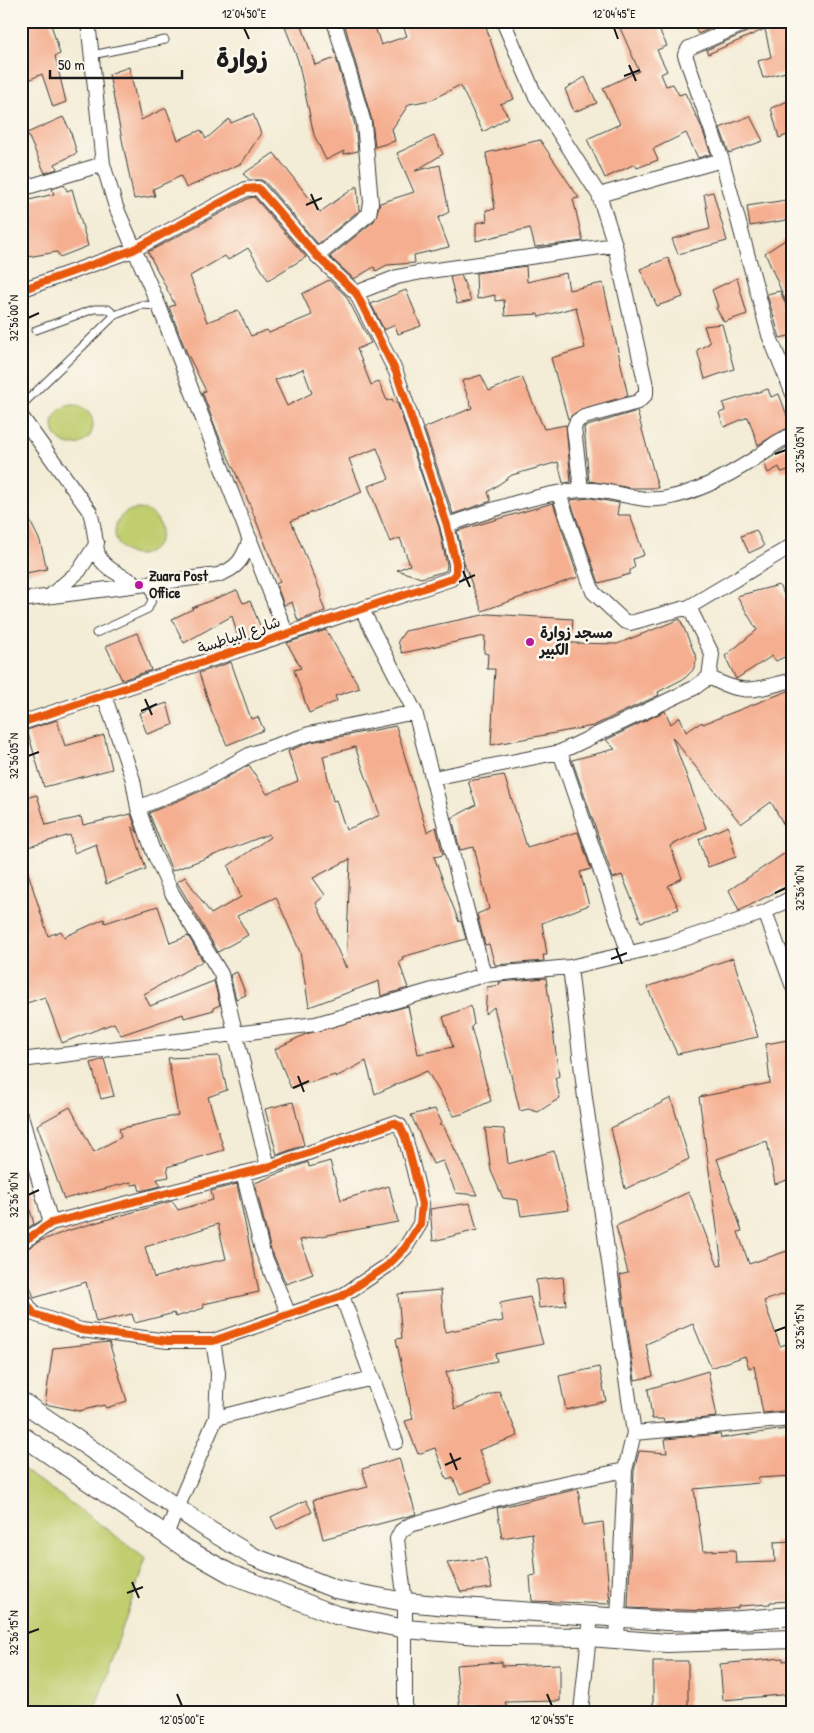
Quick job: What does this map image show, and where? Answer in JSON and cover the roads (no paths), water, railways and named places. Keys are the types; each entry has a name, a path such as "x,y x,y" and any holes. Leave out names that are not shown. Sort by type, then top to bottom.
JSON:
{"street":[{"path":"88,21 103,164 116,207 133,250 159,306 286,633"},
{"path":"317,256 369,214 371,203 364,123 334,21"},
{"path":"502,21 534,95 599,195 615,245 633,322 646,394 638,402 584,417 577,421 574,428 581,490"},
{"path":"750,21 689,48 684,55 722,160 769,335 793,394"},
{"path":"599,195 722,160"},
{"path":"21,189 103,164"},
{"path":"21,290 133,250 246,189 258,188 317,256 356,292 396,372 447,525 522,502 581,490 642,498 665,498 692,491 752,460 786,437 793,435"},
{"path":"356,292 397,277 422,272 615,245"},
{"path":"21,416 90,512 96,529 100,559 108,567 144,585"},
{"path":"559,494 593,592 624,621 630,623 689,607 793,545"},
{"name":"شارع البياطسة","path":"21,723 451,579 456,573 456,564 447,525"},
{"path":"21,600 218,575 232,570 239,564 250,540"},
{"path":"50,596 78,571 97,543"},
{"path":"433,778 560,752 694,688 709,677 712,654 689,607"},
{"path":"362,610 415,712 484,975"},
{"path":"709,677 729,688 751,690 793,680"},
{"path":"104,695 133,780 138,808 153,850 172,892 221,974 268,1167"},
{"path":"138,808 204,780 259,751 308,734 415,712"},
{"path":"560,752 629,954"},
{"path":"21,1060 316,1024 484,975 570,967 669,944 765,912 793,897"},
{"path":"765,912 793,987"},
{"path":"570,967 587,1118 634,1433 625,1470 618,1639"},
{"path":"21,1116 51,1223"},
{"path":"21,1243 51,1223 268,1167 394,1123 400,1126 405,1137 422,1204 420,1224 405,1248 387,1266 342,1296 213,1341 168,1341 81,1330 34,1314 21,1295"},
{"path":"243,1173 262,1250 288,1315"},
{"path":"342,1296 396,1442"},
{"path":"166,1534 216,1418 218,1374 213,1341"},
{"path":"216,1418 372,1378"},
{"path":"21,1401 177,1510 254,1557 335,1589 405,1602 618,1618 713,1622 793,1616"},
{"path":"634,1433 793,1418"},
{"path":"21,1435 166,1534 231,1574 285,1597 336,1615 405,1630 491,1636 589,1637 668,1643 793,1639"},
{"path":"405,1712 405,1602 397,1539 401,1531 410,1525 517,1493 625,1470"},
{"path":"581,1712 591,1616"}],"lane":[{"path":"92,55 165,40"},
{"path":"21,406 115,315 141,305 159,306"},
{"path":"36,330 94,309 108,309 115,315"},
{"path":"96,633 148,609 152,600 144,585"}],"place":[{"name":"Zuara Post Office","path":"139,585"},
{"name":"مسجد زوارة الكبير","path":"530,642"}],"district":[{"name":"زوارة","path":"242,58"}]}
